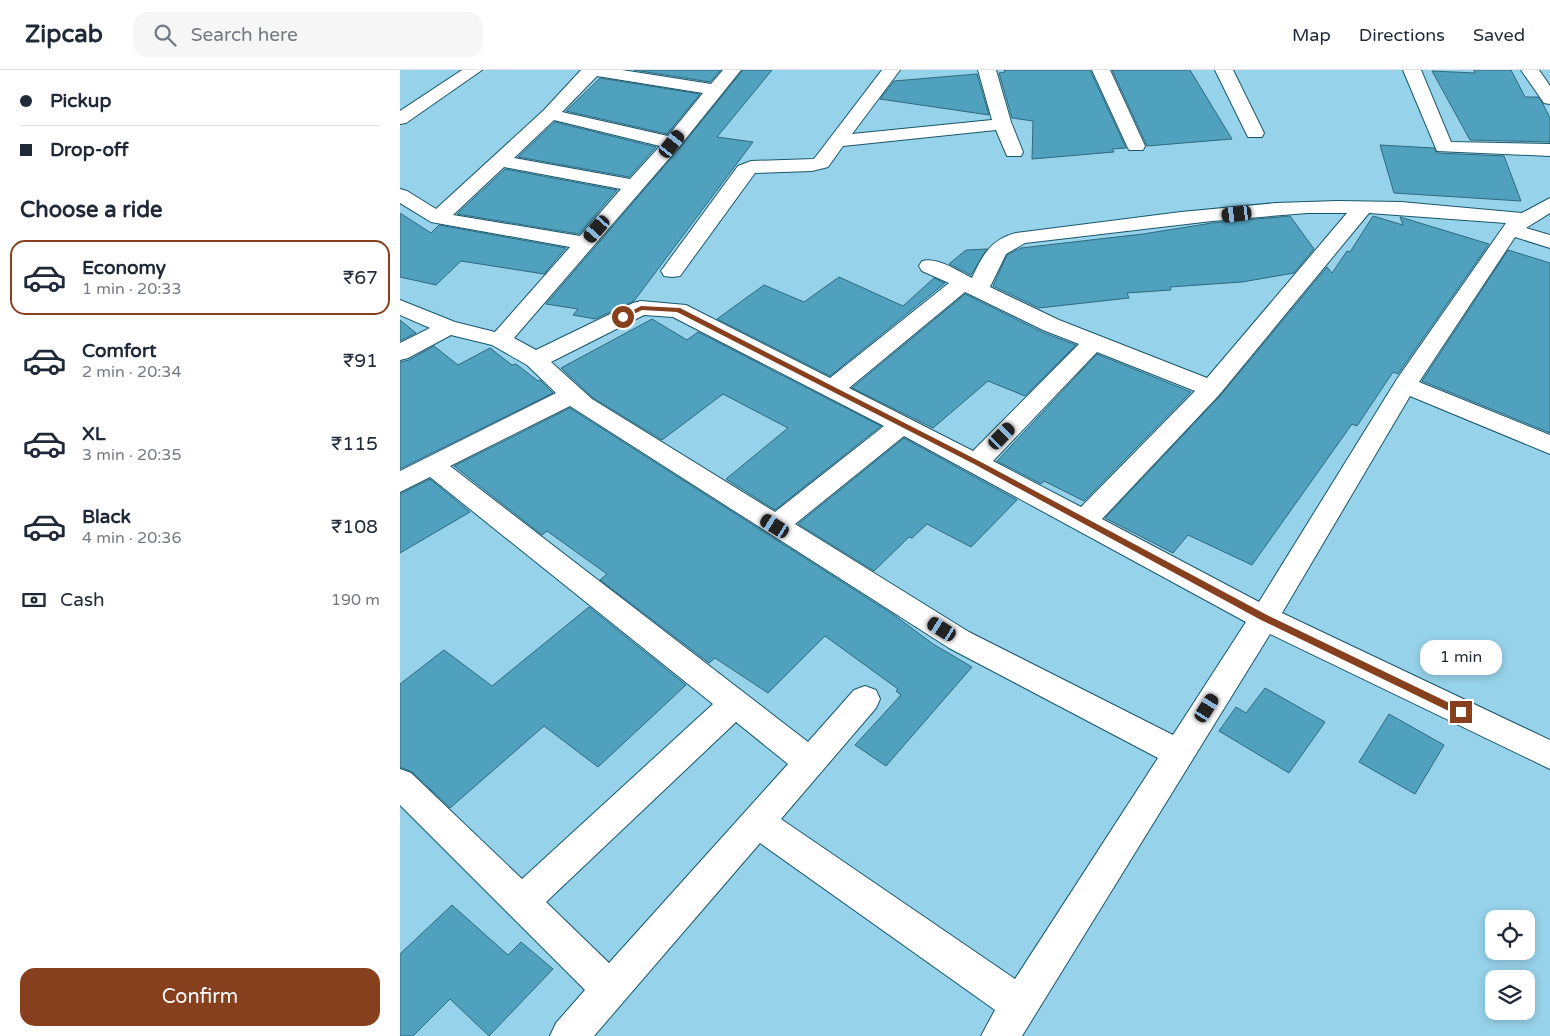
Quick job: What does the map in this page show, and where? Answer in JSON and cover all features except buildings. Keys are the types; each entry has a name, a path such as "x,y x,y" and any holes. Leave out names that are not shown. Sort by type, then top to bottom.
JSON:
{"street":[{"path":"400,119 473,70"},
{"path":"438,218 550,114 592,70 715,90"},
{"path":"500,340 672,144 732,70"},
{"path":"672,271 745,170 752,167 817,164 891,70"},
{"path":"986,70 1002,123 1014,152"},
{"path":"1101,70 1136,146"},
{"path":"1224,70 1255,133"},
{"path":"1412,70 1444,147 1550,150"},
{"path":"1530,70 1550,99"},
{"path":"550,114 672,144"},
{"path":"837,141 1002,123"},
{"path":"500,161 634,186"},
{"path":"400,195 438,218 585,243"},
{"path":"1000,1036 1264,618 1405,385 1518,224 1550,204"},
{"path":"1085,520 1211,389 1363,207"},
{"path":"833,388 971,286 999,247 1011,239 1276,209 1363,207 1444,209 1518,224 1550,242"},
{"path":"930,266 1051,325 1211,389"},
{"path":"400,307 448,327 500,340 536,360 583,405 959,640 1179,753"},
{"path":"536,360 641,308 658,307 678,310 833,388 1085,520 1264,618 1550,755"},
{"path":"400,353 448,327"},
{"path":"976,463 1094,342"},
{"path":"1405,385 1550,445"},
{"path":"400,484 431,465 572,395"},
{"path":"775,526 902,424"},
{"path":"431,465 810,762"},
{"path":"569,1036 865,699"},
{"path":"522,902 735,704"},
{"path":"400,783 610,989"},
{"path":"758,822 1020,1005"}],"route":[{"path":"623,317 641,308 658,307 678,310 833,388 1085,520 1264,618 1461,712"}]}
